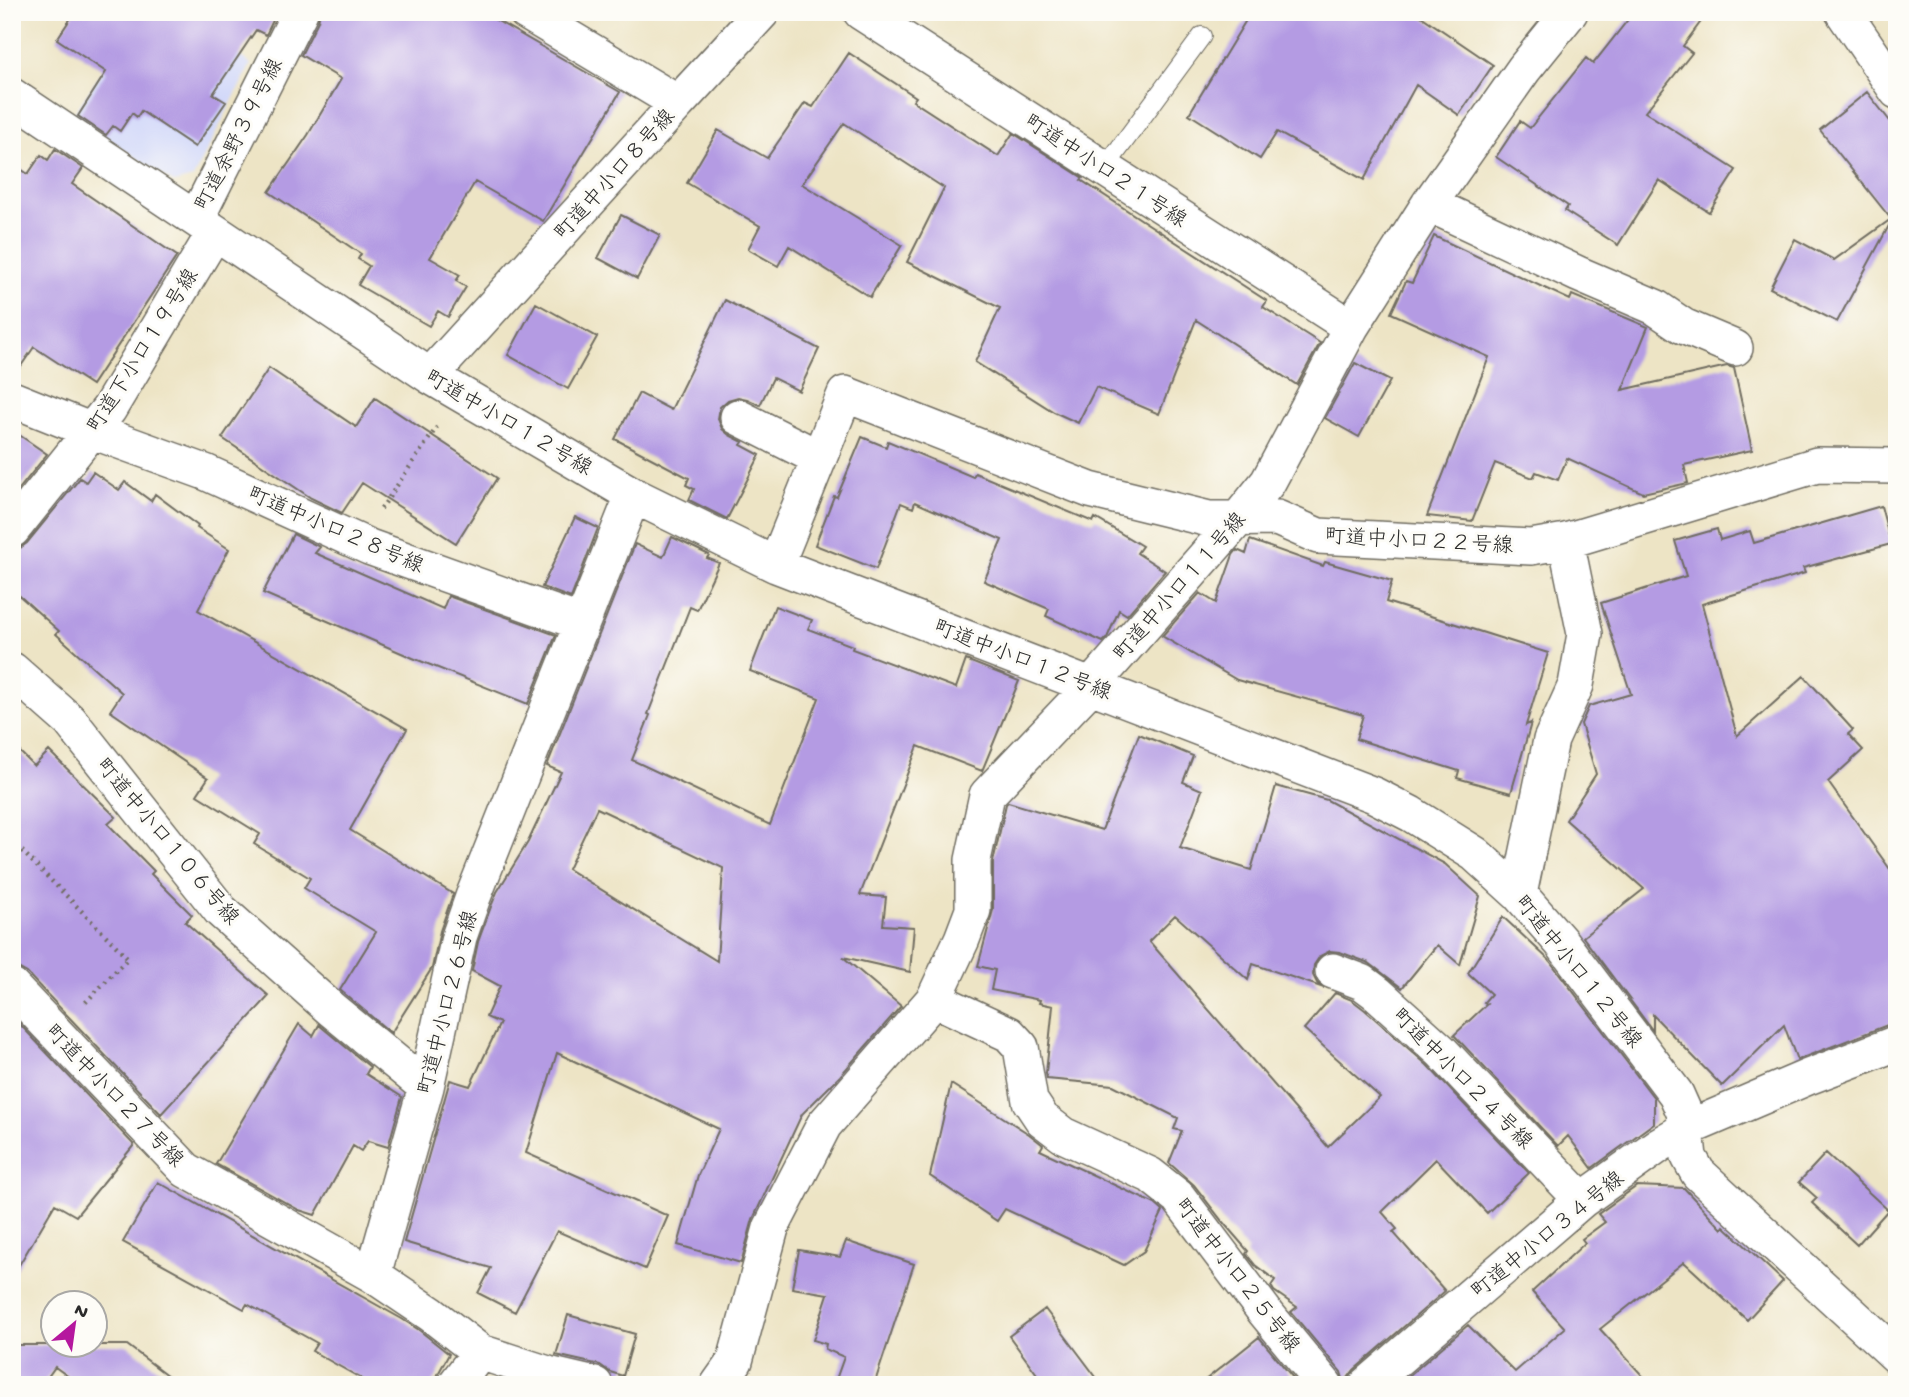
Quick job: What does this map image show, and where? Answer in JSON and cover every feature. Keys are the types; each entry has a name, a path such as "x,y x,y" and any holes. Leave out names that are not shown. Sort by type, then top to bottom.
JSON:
{"street":[{"name":"町道余野３９号線","path":"205,226 300,12"},
{"name":"町道中小口８号線","path":"444,385 678,103 526,12"},
{"path":"678,103 762,12"},
{"name":"町道中小口２１号線","path":"861,12 1351,327"},
{"name":"町道中小口１１号線","path":"718,1385 735,1361 771,1228 824,1125 934,999 962,939 973,909 973,860 987,795 1091,685 1239,519 1268,482 1351,327 1429,204 1524,69 1570,12"},
{"path":"1843,12 1897,91"},
{"name":"町道中小口１２号線","path":"12,96 444,385 634,495 776,565 1374,795 1411,814 1475,854 1519,894 1561,942 1676,1094 1684,1112 1689,1157 1698,1172 1897,1356"},
{"path":"1429,204 1655,307 1684,326 1735,348"},
{"name":"町道下小口１９号線","path":"12,530 109,409 205,226"},
{"name":"町道中小口２２号線","path":"776,565 845,394 1090,491 1209,519 1277,518 1318,536 1531,547 1566,541 1817,465 1897,466"},
{"name":"町道中小口２８号線","path":"12,399 205,472 358,542 582,623"},
{"path":"738,417 819,458"},
{"name":"町道中小口２６号線","path":"373,1275 426,1087 459,937 634,495"},
{"path":"1519,894 1551,740 1576,685 1585,634 1566,541"},
{"name":"町道中小口１０６号線","path":"12,670 70,722 221,911 331,1009 426,1087"},
{"name":"町道中小口２４号線","path":"1333,971 1362,982 1432,1043 1582,1200"},
{"name":"町道中小口２７号線","path":"12,987 186,1170 373,1275"},
{"name":"町道中小口２５号線","path":"934,999 1009,1034 1021,1047 1030,1101 1042,1119 1063,1135 1150,1175 1178,1197 1325,1385"},
{"name":"町道中小口３４号線","path":"1367,1385 1582,1200 1659,1145 1686,1129 1808,1077 1897,1043"},
{"path":"373,1275 432,1314 480,1352 548,1374 595,1385"},
{"path":"455,1385 480,1352"}],"lane":[{"path":"1104,169 1202,36"}],"path":[{"path":"358,542 444,385"},
{"path":"12,841 128,958 56,1034"}],"shaded area":[{"path":"142,12 174,12 251,64 193,178 174,183 73,115"}],"building":[{"path":"75,12 277,12 266,35 256,30 213,94 226,102 195,147 141,111 137,117 132,113 120,131 113,126 106,135 78,116 106,72 57,39"},
{"path":"320,12 482,12 620,92 543,221 475,182 430,258 460,275 456,281 466,287 448,317 438,311 429,326 358,285 369,266 358,259 361,254 269,192 308,135 341,79 301,55"},
{"path":"1251,12 1415,12 1493,65 1459,115 1416,85 1364,180 1277,132 1260,159 1189,114"},
{"path":"1634,12 1708,12 1683,46 1692,53 1645,112 1736,170 1709,212 1659,180 1618,245 1565,211 1568,206 1496,157 1520,121 1530,128 1586,58 1593,64"},
{"path":"849,53 916,97 913,101 998,156 1013,133 1267,301 1263,307 1320,343 1297,385 1196,320 1159,414 1096,387 1078,423 1054,412 975,362 1000,308 907,262 944,188 844,123 802,184 902,245 870,297 789,246 778,266 748,249 760,226 687,183 718,130 767,158 805,103 813,107"},
{"path":"1867,92 1897,130 1897,226 1892,220 1837,322 1770,288 1795,239 1834,260 1891,219 1820,130"},
{"path":"55,149 83,168 72,184 177,256 92,385 34,347 12,379 12,163 28,174 41,155 48,160"},
{"path":"621,215 660,235 637,279 598,258"},
{"path":"1434,236 1570,300 1572,295 1648,327 1622,390 1727,366 1734,368 1752,450 1684,465 1688,483 1643,493 1567,458 1558,480 1536,472 1533,478 1495,463 1472,521 1427,516 1489,357 1391,313 1406,281 1412,283"},
{"path":"725,300 819,349 799,391 773,378 760,405 738,397 728,400 720,407 718,419 722,429 743,442 741,445 760,455 727,519 689,500 694,489 686,485 689,478 615,439 639,393 671,410"},
{"path":"536,303 597,337 568,389 508,355"},
{"path":"1355,363 1390,381 1359,437 1325,418"},
{"path":"269,368 356,427 375,398 497,478 456,543 362,483 342,513 311,498 222,438"},
{"path":"12,430 47,454 12,498"},
{"path":"862,437 886,447 888,441 973,477 975,473 1093,522 1095,518 1142,546 1137,553 1165,571 1127,615 1119,610 1103,642 1046,616 1049,609 984,581 1002,540 915,502 913,508 901,503 876,569 815,545 834,496 837,497"},
{"path":"93,472 119,490 125,482 151,501 155,494 198,526 197,528 229,549 198,610 407,729 350,830 453,894 440,931 432,968 391,1033 340,990 376,932 304,888 310,878 254,844 260,834 197,795 208,778 110,711 122,693 56,634 59,631 12,589 12,550 27,543 80,478 86,482"},
{"path":"1881,506 1891,544 1803,568 1805,573 1702,604 1737,736 1804,676 1853,730 1848,734 1863,750 1828,782 1897,879 1897,1023 1797,1060 1784,1025 1722,1086 1653,1015 1653,1031 1583,937 1644,889 1566,820 1596,774 1581,724 1589,706 1631,694 1601,603 1686,576 1675,541 1717,529 1720,540 1750,531 1754,543"},
{"path":"575,517 598,528 571,598 542,587"},
{"path":"293,534 320,547 315,553 443,609 448,596 556,635 528,704 263,593"},
{"path":"672,537 709,555 707,558 719,563 697,610 690,607 632,760 770,825 819,698 750,671 775,606 812,620 808,629 853,646 852,649 956,688 966,660 1019,681 982,771 918,746 860,895 886,897 883,925 914,927 910,972 843,957 901,1006 840,1076 802,1114 753,1219 741,1263 678,1245 698,1175 719,1129 557,1053 526,1153 668,1216 645,1269 557,1231 515,1312 478,1293 491,1268 404,1242 450,1080 470,1086 500,1023 486,1017 500,986 472,971 478,942 492,904 528,842 561,772 547,766 635,544 663,557","holes":["597,808 723,868 717,961 568,869"]},
{"path":"1250,540 1323,566 1325,562 1392,581 1386,602 1548,653 1526,725 1531,723 1511,793 1457,778 1459,771 1356,739 1363,715 1237,680 1162,636 1200,593 1216,603 1233,555 1237,550 1246,554"},
{"path":"1139,734 1193,756 1183,782 1202,790 1180,848 1251,870 1276,786 1327,800 1445,864 1480,896 1460,965 1437,945 1402,988 1369,963 1330,951 1320,956 1314,965 1313,975 1317,983 1324,988 1253,964 1248,980 1175,915 1149,941 1328,1147 1380,1097 1304,1029 1335,993 1352,1000 1365,1010 1427,1065 1529,1173 1487,1213 1436,1159 1382,1212 1397,1229 1393,1232 1445,1291 1354,1370 1347,1385 1341,1372 1291,1312 1297,1307 1274,1291 1271,1286 1275,1280 1255,1265 1246,1254 1248,1251 1194,1185 1169,1163 1182,1131 1174,1129 1178,1118 1113,1085 1047,1079 1053,1006 1039,1003 1040,1000 991,990 995,970 978,966 993,910 993,862 1006,804 1008,802 1102,830"},
{"path":"12,744 34,766 49,751 116,817 108,824 154,871 151,874 192,915 185,922 269,996 161,1114 27,973 12,967"},
{"path":"1503,917 1549,960 1654,1098 1654,1123 1592,1168 1568,1136 1558,1146 1454,1035 1487,1004 1484,1002 1491,994 1468,973"},
{"path":"12,1016 134,1145 76,1216 55,1204 12,1277"},
{"path":"299,1024 313,1036 319,1025 370,1067 366,1074 402,1097 388,1147 368,1141 361,1151 353,1146 315,1215 299,1210 216,1164"},
{"path":"951,1084 1029,1134 1043,1145 1040,1150 1155,1204 1163,1211 1144,1251 1124,1265 1005,1209 997,1221 930,1176"},
{"path":"1826,1153 1888,1210 1857,1245 1812,1203 1817,1198 1799,1182"},
{"path":"158,1182 419,1330 449,1354 432,1385 373,1385 312,1351 317,1343 247,1304 244,1309 123,1242"},
{"path":"1637,1186 1684,1188 1722,1229 1724,1226 1783,1281 1747,1320 1684,1262 1600,1329 1651,1385 1398,1385 1468,1325 1515,1372 1565,1328 1532,1292 1585,1243 1582,1239 1605,1222 1598,1214"},
{"path":"846,1241 914,1264 874,1385 834,1385 844,1357 825,1349 826,1344 813,1340 828,1294 792,1288 799,1250 840,1257"},
{"path":"1045,1309 1102,1385 1045,1385 1009,1336"},
{"path":"568,1315 635,1334 623,1376 600,1365 556,1355"},
{"path":"1259,1337 1299,1385 1199,1385"},
{"path":"12,1345 38,1345 38,1358 108,1358 108,1345 127,1345 180,1385 80,1385 55,1367 42,1385 12,1385"}]}
